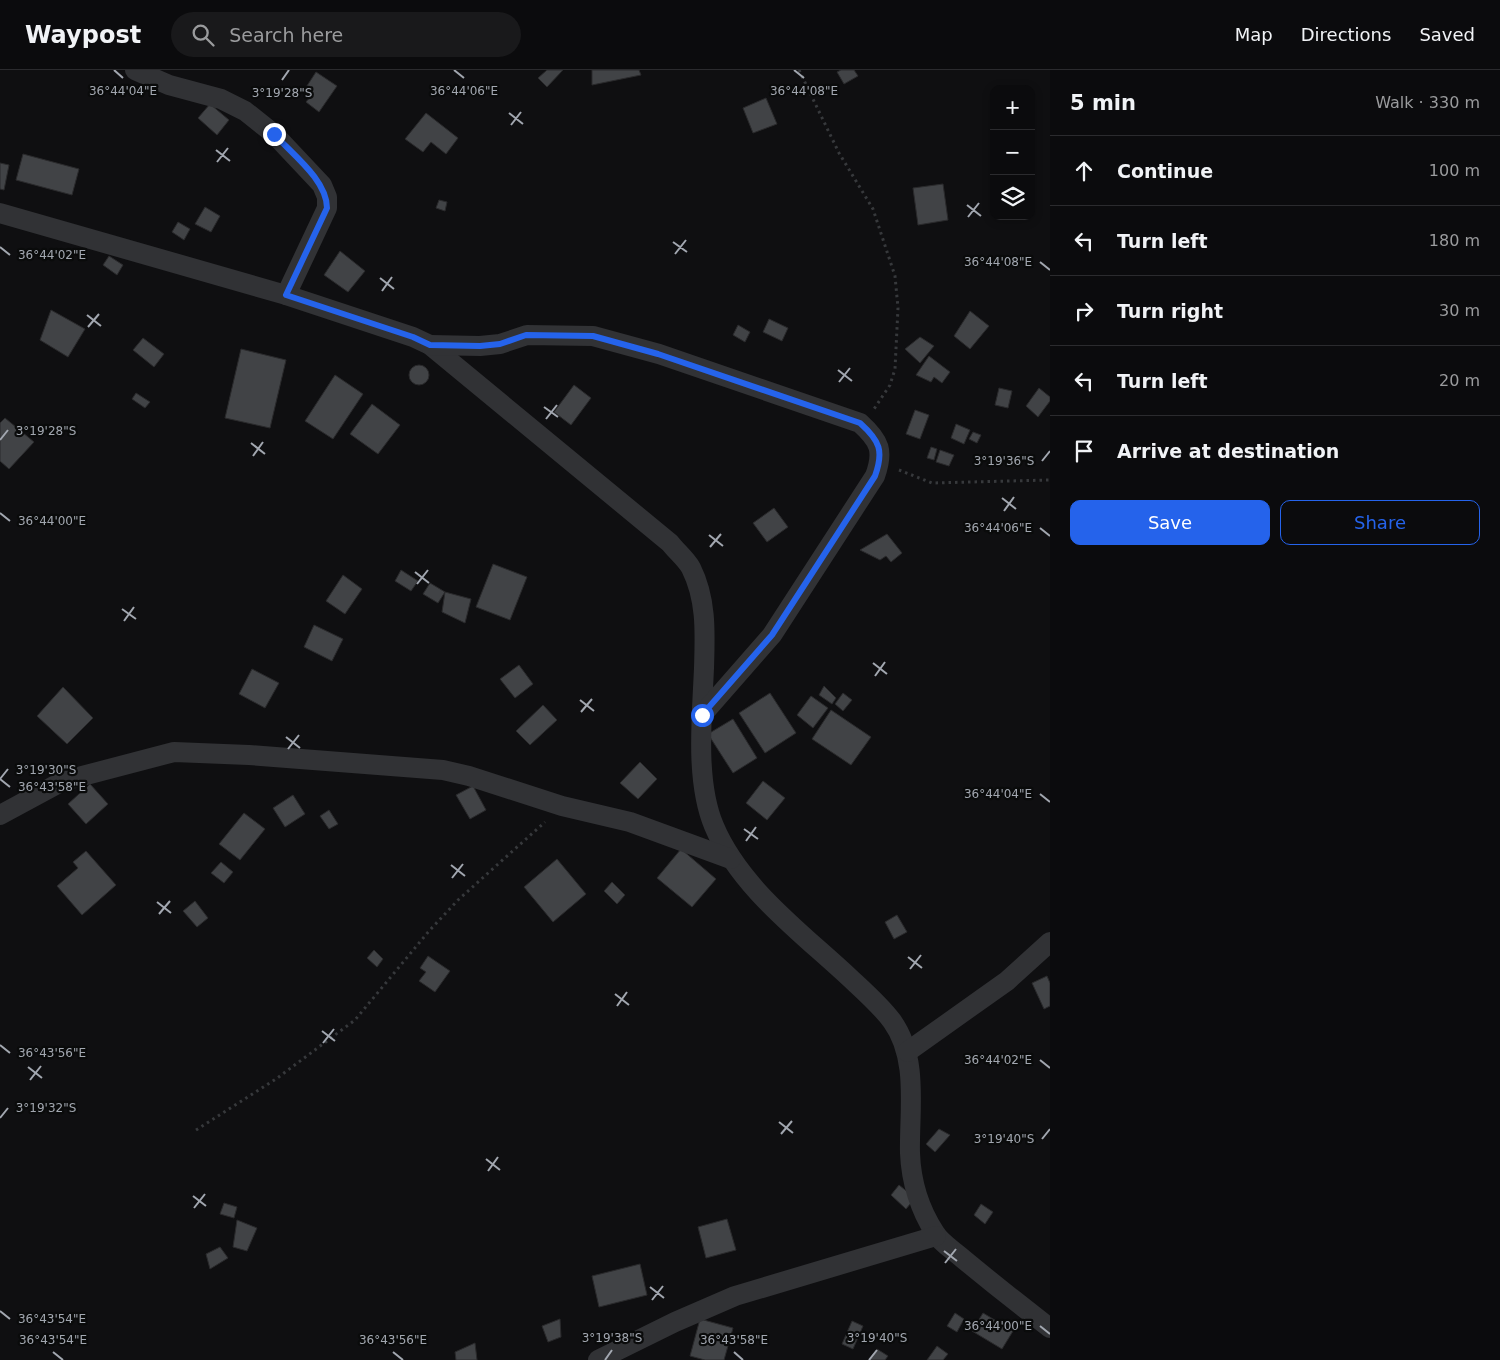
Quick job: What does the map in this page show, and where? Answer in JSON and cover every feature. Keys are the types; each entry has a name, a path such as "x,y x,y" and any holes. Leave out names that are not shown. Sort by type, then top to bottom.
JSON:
{"street":[{"path":"135,70 169,85 220,99 245,112 274,134 322,185 327,197 327,208 286,295"},
{"path":"0,213 286,295 413,337 430,345 670,543 690,566 699,587 706,617 702,715 704,784 713,825 731,859 763,897 860,987 893,1022 907,1052 911,1093 910,1156 916,1191 923,1213 936,1236 1004,1293 1050,1328"},
{"path":"430,345 480,346 500,344 526,335 593,336 658,354 860,423 872,434 879,447 881,460 875,476 772,635 702,715"},
{"path":"0,814 63,781 174,752 249,755 443,770 469,776 562,806 630,822 731,859"},
{"path":"907,1052 1007,981 1050,942"},
{"path":"598,1360 675,1322 735,1296 936,1236"}],"path":[{"path":"798,70 839,153 873,209 895,276 898,308 894,369 890,386 881,402 860,423"},
{"path":"881,460 910,476 932,483 1050,480"},
{"path":"196,1130 276,1079 354,1020 429,931 458,900 562,806"}],"building":[{"path":"547,70 563,70 547,87 538,78"},
{"path":"592,70 639,70 641,75 592,85"},
{"path":"841,70 854,70 858,76 844,84 837,72"},
{"path":"316,72 337,86 319,112 306,102 310,97 303,92"},
{"path":"766,98 777,124 753,133 743,108"},
{"path":"210,104 229,120 217,135 198,118"},
{"path":"426,113 458,138 446,154 431,142 423,152 405,139"},
{"path":"23,154 79,169 72,195 16,180"},
{"path":"0,163 9,165 4,190 0,189"},
{"path":"943,184 948,220 918,225 913,188"},
{"path":"439,200 447,202 445,211 436,208"},
{"path":"205,207 220,216 211,232 195,224"},
{"path":"178,222 190,229 184,240 172,232"},
{"path":"340,251 365,271 348,292 324,275"},
{"path":"109,256 123,265 117,275 103,265"},
{"path":"51,310 85,329 68,357 40,340"},
{"path":"970,311 989,326 970,349 954,336"},
{"path":"769,319 788,328 782,341 763,332"},
{"path":"738,325 750,332 745,342 733,335"},
{"path":"920,337 934,346 920,363 905,349"},
{"path":"143,338 164,354 154,367 133,350"},
{"path":"241,349 286,360 270,428 225,418"},
{"path":"929,356 950,372 942,383 934,377 931,382 916,375"},
{"path":"419,365 426,368 429,375 426,382 419,385 412,382 409,375 412,368"},
{"path":"335,375 363,394 333,439 305,421"},
{"path":"574,385 591,398 571,425 554,412"},
{"path":"999,388 1012,391 1008,408 995,405"},
{"path":"1039,388 1050,397 1050,401 1038,417 1026,406"},
{"path":"136,393 150,402 145,408 132,399"},
{"path":"372,404 400,425 378,454 350,434"},
{"path":"915,410 929,415 920,439 906,434"},
{"path":"5,418 34,442 9,469 0,461 0,423"},
{"path":"956,424 970,430 964,444 951,438"},
{"path":"973,432 981,435 977,443 969,439"},
{"path":"931,447 937,449 934,460 927,458"},
{"path":"940,450 954,455 949,466 936,462"},
{"path":"774,508 788,527 767,542 753,523"},
{"path":"887,534 902,553 891,562 886,556 880,560 860,550"},
{"path":"493,564 527,577 510,620 476,607"},
{"path":"401,570 418,581 411,591 395,581"},
{"path":"343,575 362,589 345,614 326,601"},
{"path":"430,583 445,592 438,603 423,594"},
{"path":"445,592 471,599 465,623 442,612"},
{"path":"314,625 343,639 332,661 304,647"},
{"path":"519,665 533,684 515,698 500,679"},
{"path":"252,669 279,683 265,708 239,694"},
{"path":"824,686 836,698 832,704 819,695"},
{"path":"63,687 93,718 67,744 37,716"},
{"path":"770,693 796,733 765,753 739,713"},
{"path":"843,693 852,700 843,711 835,704"},
{"path":"811,696 828,708 813,728 797,715"},
{"path":"543,705 557,720 530,745 516,731"},
{"path":"831,710 871,737 851,765 812,739"},
{"path":"733,719 757,758 733,773 708,734"},
{"path":"640,762 657,779 638,799 620,783"},
{"path":"763,781 785,798 767,820 746,803"},
{"path":"90,784 108,804 86,824 68,804"},
{"path":"473,786 486,810 470,819 456,795"},
{"path":"293,795 305,814 285,827 273,808"},
{"path":"329,810 338,824 329,829 320,816"},
{"path":"244,813 265,829 240,860 219,844"},
{"path":"681,849 716,879 692,907 657,878"},
{"path":"86,851 116,885 82,915 57,886 78,868 73,862"},
{"path":"557,859 586,894 553,922 524,887"},
{"path":"221,862 233,872 224,883 211,873"},
{"path":"612,882 625,895 617,904 604,891"},
{"path":"195,901 208,918 197,927 183,911"},
{"path":"897,915 907,932 894,939 885,922"},
{"path":"374,950 383,959 377,967 367,958"},
{"path":"428,956 450,971 435,992 419,981 426,972 420,968"},
{"path":"1047,976 1050,983 1050,1006 1044,1009 1032,983"},
{"path":"939,1129 950,1135 935,1152 926,1144"},
{"path":"899,1185 915,1198 906,1209 891,1195"},
{"path":"224,1203 237,1207 234,1218 220,1214"},
{"path":"981,1204 993,1212 985,1224 974,1215"},
{"path":"727,1219 736,1250 706,1258 698,1227"},
{"path":"237,1220 257,1228 247,1251 233,1247"},
{"path":"220,1247 228,1258 210,1269 206,1254"},
{"path":"640,1264 647,1295 599,1307 592,1276"},
{"path":"955,1313 964,1319 957,1332 947,1326"},
{"path":"983,1313 1013,1331 1002,1349 972,1331"},
{"path":"560,1319 561,1337 548,1342 542,1326"},
{"path":"700,1319 733,1328 724,1360 705,1360 690,1356"},
{"path":"852,1321 863,1326 853,1349 842,1344"},
{"path":"475,1343 477,1360 456,1360 455,1352"},
{"path":"937,1346 948,1354 943,1360 927,1360"},
{"path":"877,1349 888,1356 885,1360 869,1360"}],"route":[{"path":"274,134 322,185 327,197 327,208 286,295 413,337 430,345 480,346 500,344 526,335 593,336 658,354 860,423 872,434 879,447 881,460 875,476 831,541 772,635 702,715"}]}
